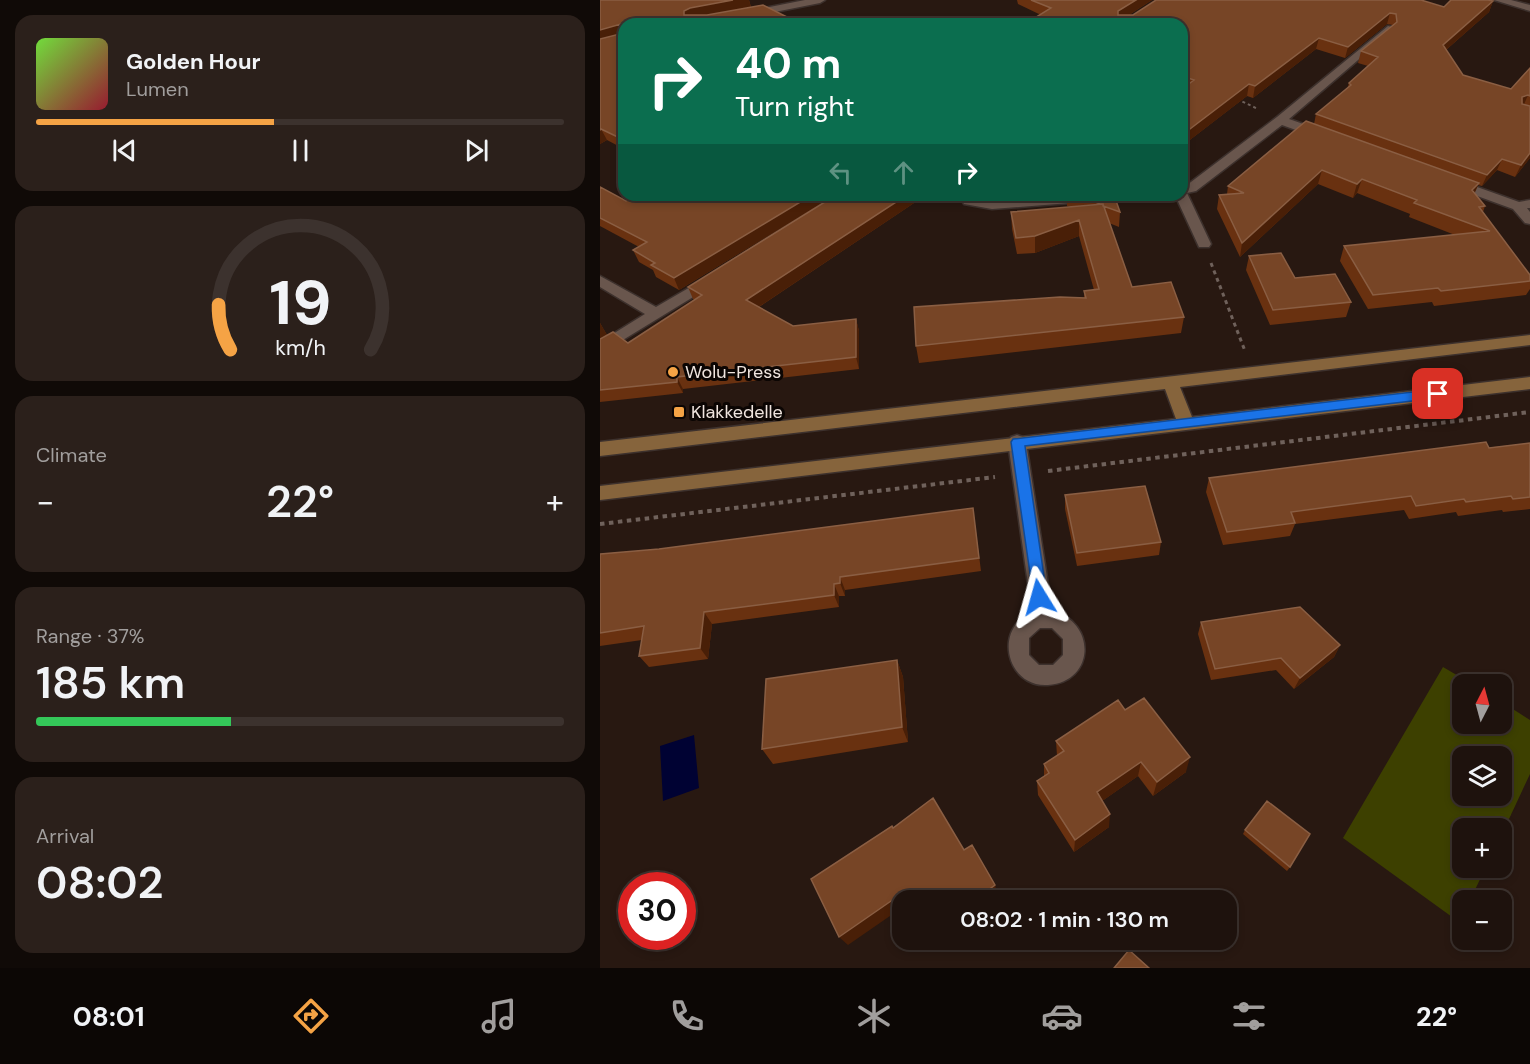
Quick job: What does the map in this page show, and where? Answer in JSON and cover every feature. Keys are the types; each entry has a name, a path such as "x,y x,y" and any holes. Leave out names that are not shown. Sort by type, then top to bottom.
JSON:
{"main road":[{"path":"600,449 1530,340"},
{"path":"1170,381 1186,423"},
{"path":"600,493 1530,383"}],"street":[{"path":"741,15 820,0"},
{"path":"1499,0 1530,8"},
{"path":"1188,189 1281,120 1388,28"},
{"path":"1281,120 1335,139"},
{"path":"1443,178 1524,205 1530,220"},
{"path":"969,201 992,205 1044,201"},
{"path":"1185,201 1204,244"},
{"path":"600,350 727,270"},
{"path":"600,281 656,314"},
{"path":"1017,442 1042,619"}],"path":[{"path":"1228,95 1281,120"},
{"path":"1204,244 1253,371"},
{"path":"600,524 1530,412"}],"shaded area":[{"path":"1443,667 1455,674 1452,674 1452,734 1512,734 1512,708 1530,720 1530,774 1509,818 1452,818 1452,878 1481,878 1475,890 1452,890 1452,917 1343,838"},
{"path":"694,735 699,788 663,801 660,746"}],"building":[{"path":"600,0 733,0 690,8 684,11 684,15 707,15 763,5 789,18 618,18 618,25 600,30"},
{"path":"1031,0 1136,0 1118,11 1118,15 1133,15 1156,0 1421,0 1444,7 1451,0 1493,1 1443,45 1463,75 1511,89 1530,68 1530,96 1522,97 1522,104 1530,106 1530,153 1521,165 1502,159 1487,175 1316,114 1351,85 1349,83 1378,57 1361,51 1397,22 1396,14 1390,13 1348,47 1319,38 1255,86 1249,84 1188,130 1188,84 1194,80 1188,78 1188,18 1035,18 1051,8"},
{"path":"618,34 618,137 600,130 600,39"},
{"path":"1306,121 1479,183 1472,190 1485,206 1479,207 1530,275 1530,281 1441,291 1438,288 1373,295 1344,246 1490,231 1414,203 1417,200 1362,179 1357,184 1322,170 1242,243 1219,195 1244,193 1228,186"},
{"path":"600,187 618,197 618,201 802,201 674,278 651,265 655,263 633,250 647,242 600,218"},
{"path":"826,201 898,201 746,300 793,326 856,319 856,357 677,377 677,382 600,390 600,339 613,332 628,343 702,295 688,287"},
{"path":"1092,201 1116,201 1120,212 1103,206 1103,204"},
{"path":"1103,204 1132,287 1171,282 1184,317 916,346 914,307 1060,297 1086,298 1084,291 1099,289 1079,220 1035,236 1016,238 1011,212"},
{"path":"1281,253 1295,278 1335,274 1351,302 1273,310 1249,256"},
{"path":"1486,442 1489,448 1530,443 1530,497 1513,499 1511,496 1466,502 1464,499 1416,506 1411,496 1291,512 1295,523 1227,532 1209,478"},
{"path":"1145,486 1161,542 1077,553 1065,495"},
{"path":"973,508 979,558 840,577 840,583 834,584 834,595 704,612 700,648 639,656 644,626 600,633 600,554 659,549"},
{"path":"1300,607 1340,645 1300,678 1281,658 1215,669 1201,622"},
{"path":"897,660 902,727 762,749 766,679"},
{"path":"1144,698 1190,757 1157,782 1141,762 1097,792 1110,814 1075,840 1037,781 1049,773 1044,764 1064,751 1056,741 1118,700 1125,710"},
{"path":"933,798 964,850 972,845 995,885 988,890 892,890 892,900 839,937 811,879 892,826 893,828"},
{"path":"1267,801 1310,834 1290,867 1245,830"},
{"path":"1129,950 1149,968 1114,968"}],"place":[{"name":"Wolu-Press","path":"673,372"},
{"name":"Klakkedelle","path":"679,412"}],"route":[{"path":"1039,597 1017,442 1438,394"}]}
